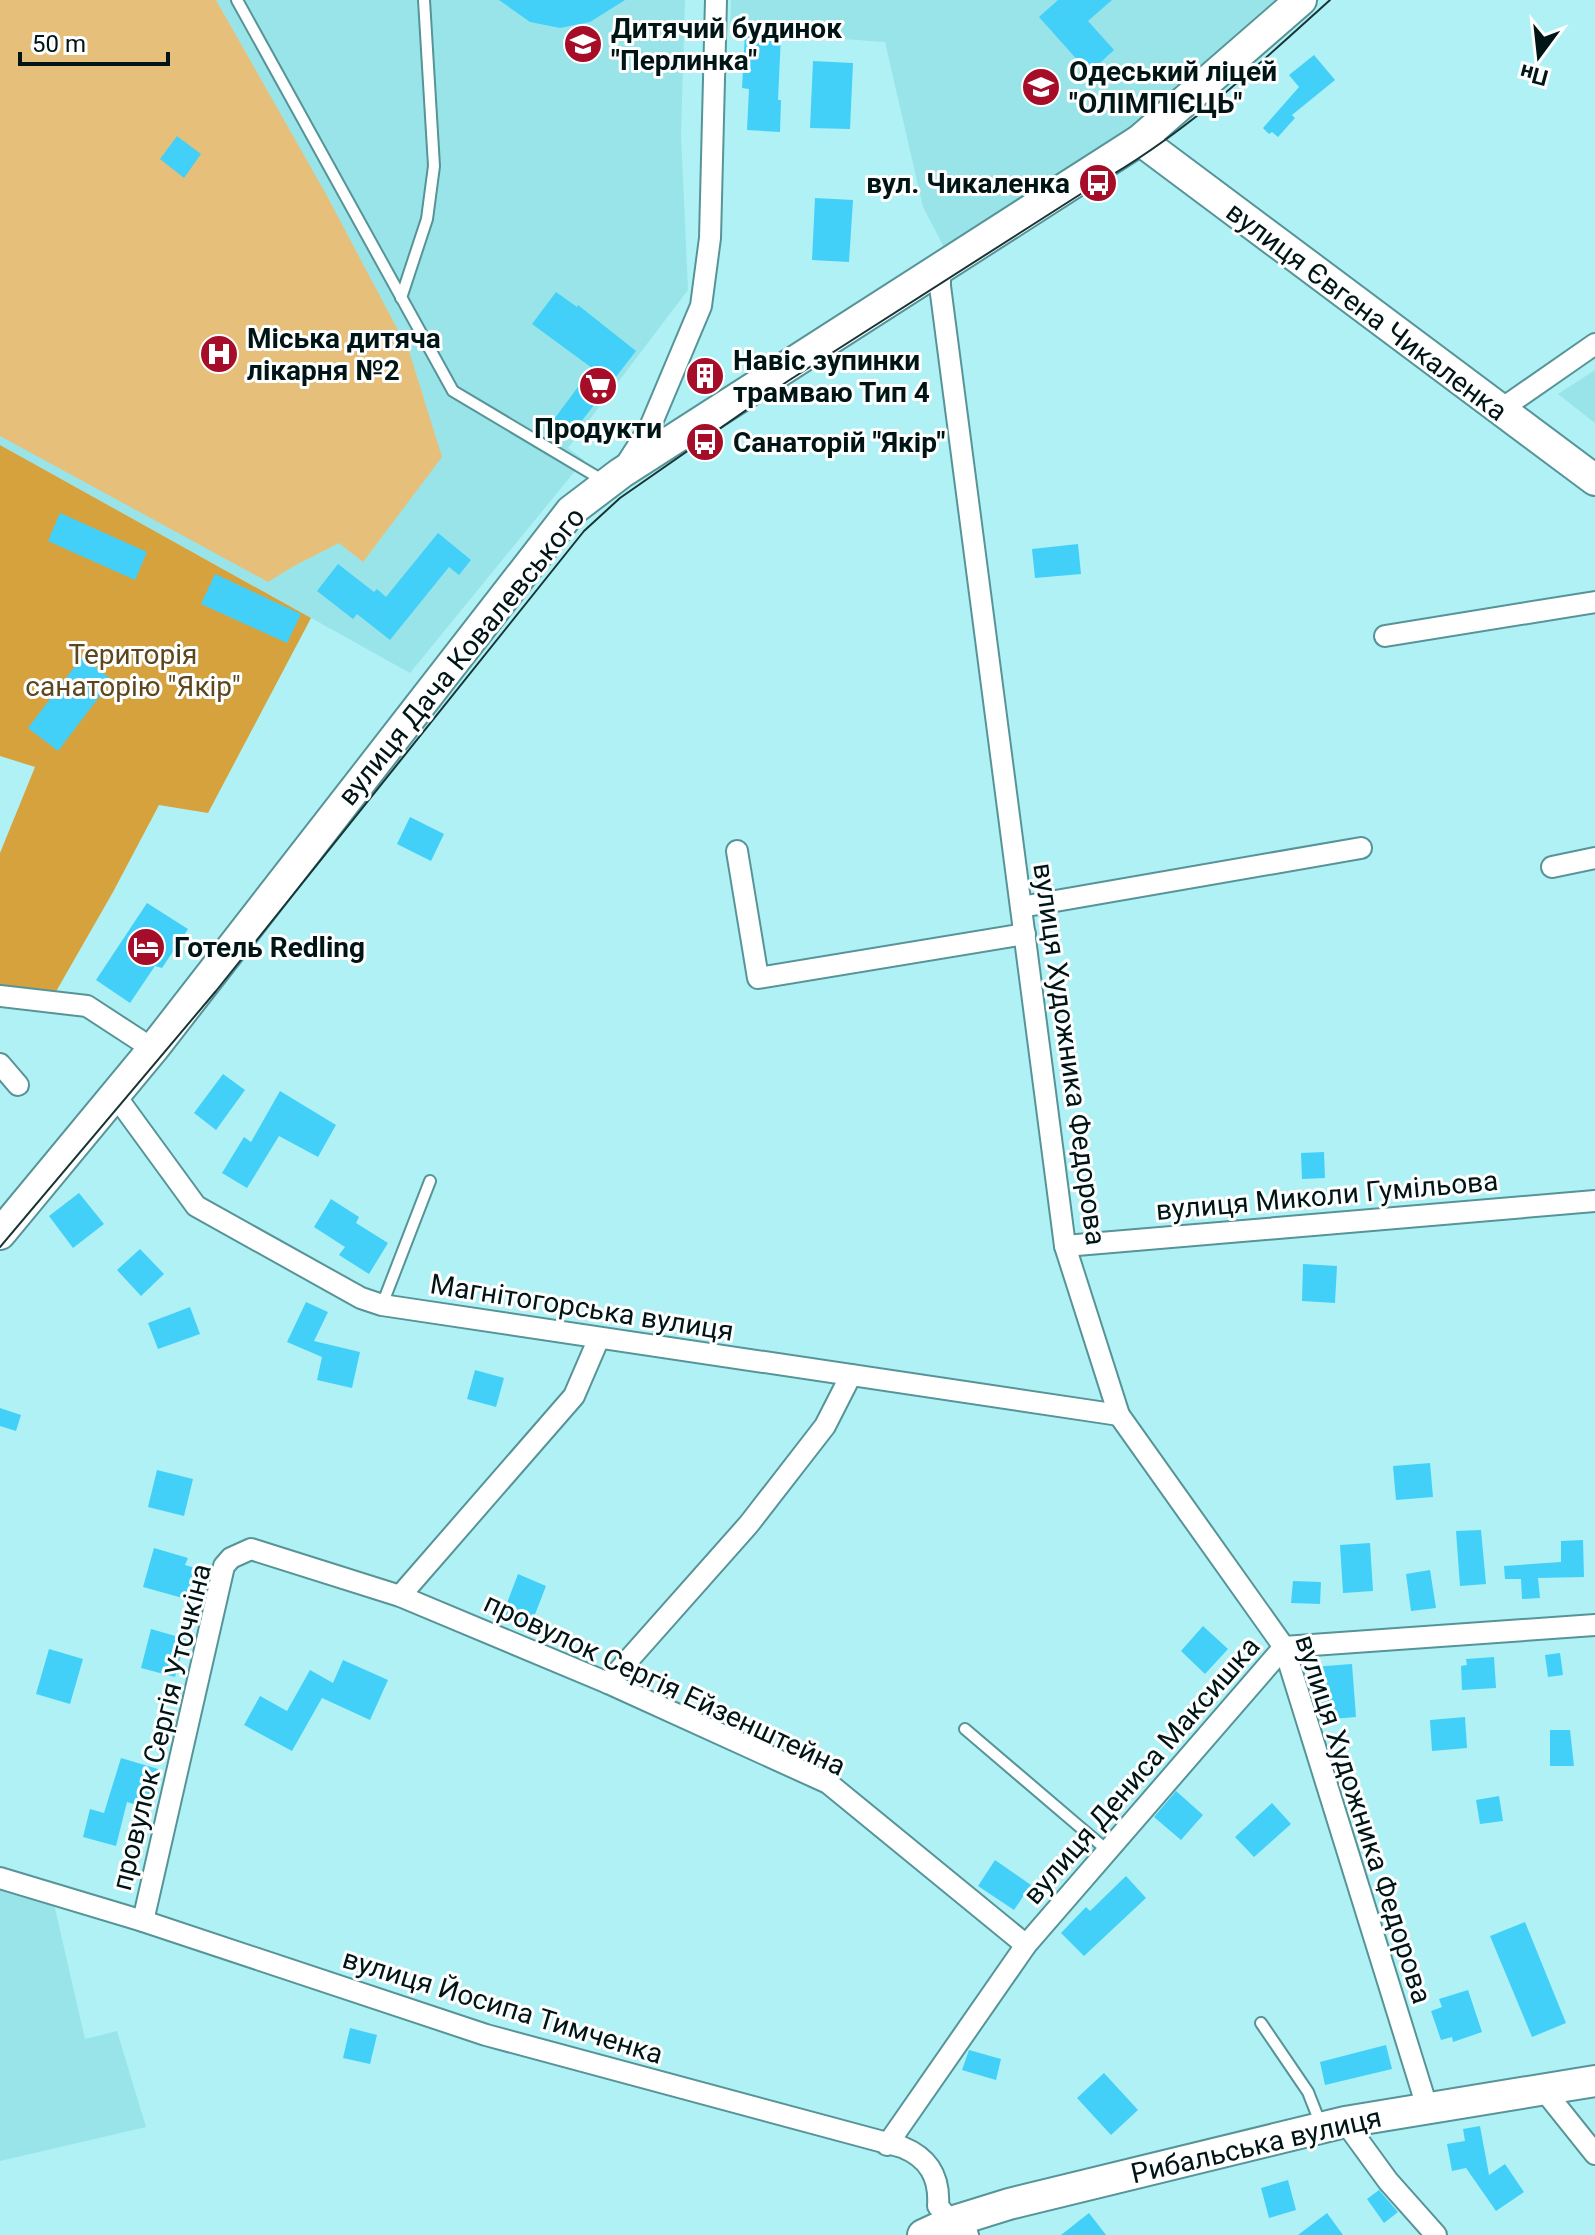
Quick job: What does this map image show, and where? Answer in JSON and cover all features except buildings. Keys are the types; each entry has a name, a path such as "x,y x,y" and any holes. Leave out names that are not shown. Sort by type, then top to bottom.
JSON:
{"street":[{"path":"614,478 650,427 701,306 710,238 716,0"},
{"name":"вулиця Дача Ковалевського","path":"0,1234 153,1049 571,511 614,478 1140,140 1301,0"},
{"name":"вулиця Євгена Чикаленка","path":"1140,140 1595,480"},
{"name":"вулиця Художника Федорова","path":"940,267 940,286 1065,1246 1119,1415 1284,1647 1427,2107"},
{"path":"1500,410 1595,344"},
{"path":"1385,636 1595,602"},
{"path":"1021,907 1361,848"},
{"path":"737,851 758,978 1025,934"},
{"path":"1552,867 1595,858"},
{"path":"0,996 87,1006 153,1049"},
{"path":"0,1064 18,1085"},
{"name":"Магнітогорська вулиця","path":"115,1095 196,1206 361,1298 382,1305 1119,1415"},
{"name":"вулиця Миколи Гумільова","path":"1065,1246 1595,1201"},
{"path":"400,1596 574,1396 599,1338"},
{"path":"608,1683 759,1511 825,1426 851,1375"},
{"name":"провулок Сергія Ейзенштейна","path":"240,1552 251,1549 400,1596 608,1683 828,1783 1026,1945"},
{"name":"провулок Сергія Уточкіна","path":"143,1921 224,1566 240,1552"},
{"name":"вулиця Дениса Максишка","path":"887,2145 1026,1945 1284,1647 1595,1625"},
{"name":"вулиця Йосипа Тимченка","path":"0,1878 143,1921 486,2035 902,2147 916,2153 927,2163 939,2191 938,2206 960,2228"},
{"name":"Рибальська вулиця","path":"923,2235 960,2228 1009,2204 1333,2125 1595,2081"},
{"path":"1543,2089 1595,2154"},
{"path":"1333,2125 1436,2235"}],"lane":[{"path":"237,0 453,391 614,478"},
{"path":"401,298 427,219 434,166 424,0"},
{"path":"382,1305 430,1181"},
{"path":"965,1729 1108,1851"},
{"path":"1261,2023 1333,2125"}],"shaded area":[{"name":"Міська дитяча лікарня №2","path":"0,0 685,0 681,134 688,290 568,448 584,460 410,673 0,445"},
{"name":"Міська дитяча лікарня №2","path":"0,0 216,0 326,194 409,351 442,457 363,562 339,543 268,582 0,436"},
{"name":"Одеський ліцей \"ОЛІМПІЄЦЬ\"","path":"731,0 1285,0 1135,133 947,253 923,207 885,42 730,31"},
{"path":"1595,370 1595,423 1558,394"},
{"path":"0,1888 54,1904 85,2039 117,2031 146,2127 0,2161"}],"green space":[{"name":"Територія санаторію \"Якір\"","path":"0,445 311,618 208,813 159,805 50,1002 0,988 0,853 35,767 0,756"}],"tram line":[{"path":"0,1247 216,991 584,531 620,498 788,381 1160,143 1219,98 1330,0"}],"place":[{"name":"Дитячий будинок \"Перлинка\"","path":"583,44"},
{"name":"Одеський ліцей \"ОЛІМПІЄЦЬ\"","path":"1041,87"},
{"name":"вул. Чикаленка","path":"1098,183"},
{"name":"Міська дитяча лікарня №2","path":"219,354"},
{"name":"Навіс зупинки трамваю Тип 4","path":"705,376"},
{"name":"Продукти","path":"598,386"},
{"name":"Санаторій \"Якір\"","path":"705,442"},
{"name":"Готель Redling","path":"146,947"}]}
